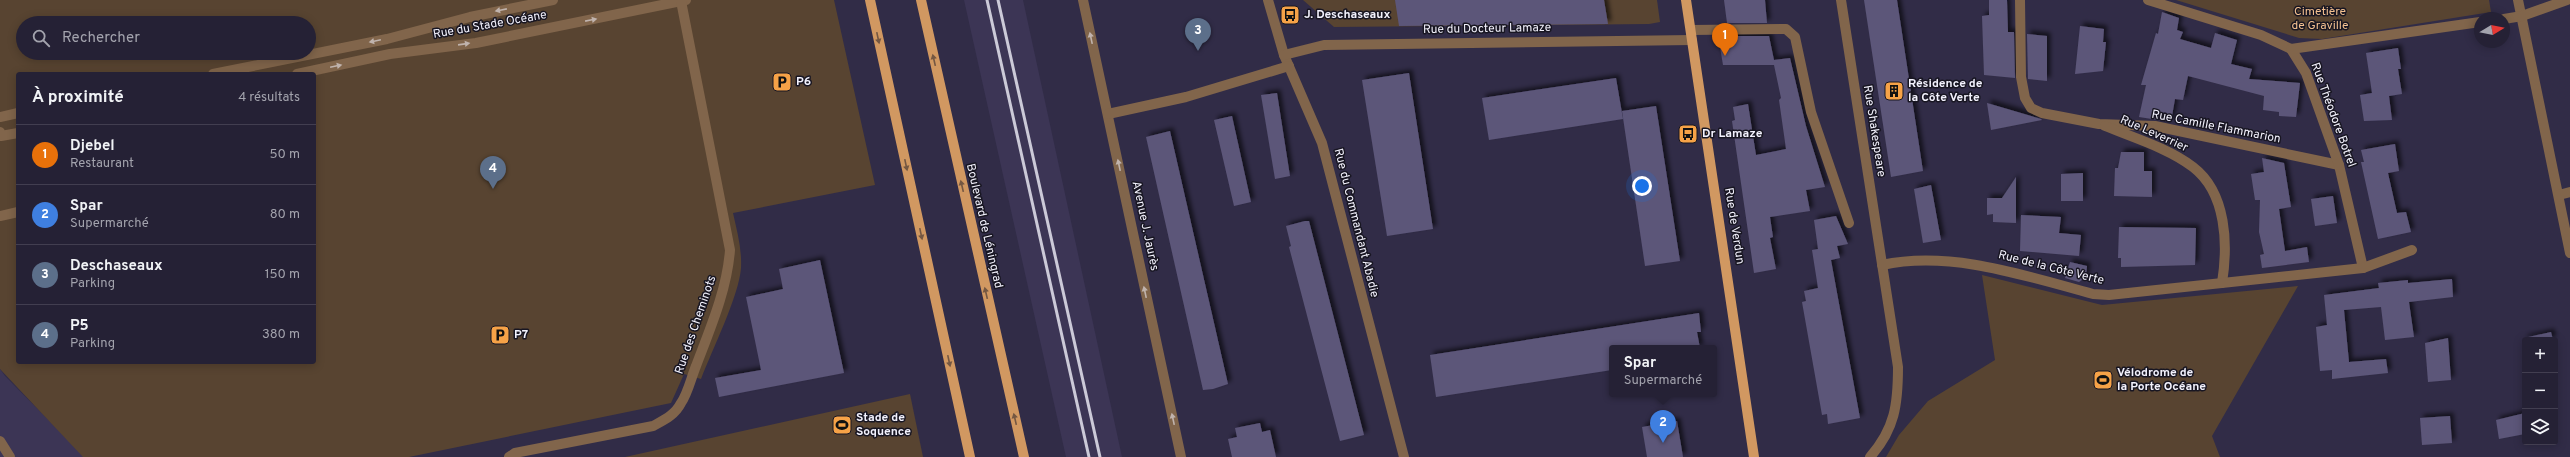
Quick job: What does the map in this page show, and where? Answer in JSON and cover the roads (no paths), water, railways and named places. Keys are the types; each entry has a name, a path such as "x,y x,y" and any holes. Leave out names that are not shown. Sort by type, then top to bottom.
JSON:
{"main road":[{"path":"870,0 970,457"},
{"name":"Boulevard de Léningrad","path":"921,0 1024,457"},
{"name":"Rue de Verdun","path":"1686,0 1754,457"}],"street":[{"name":"Rue du Stade Océane","path":"316,53 387,39 470,17 553,0"},
{"name":"Avenue J. Jaurès","path":"1083,0 1182,457"},
{"name":"Rue du Commandant Abadie","path":"1268,0 1284,55 1322,143 1404,457"},
{"name":"Rue Shakespeare","path":"1841,0 1882,265"},
{"name":"Rue Camille Flammarion","path":"2020,0 2021,77 2025,98 2031,108 2042,113 2099,124 2155,126 2339,165"},
{"path":"2148,0 2262,35 2292,49 2474,23"},
{"path":"2518,0 2570,253"},
{"path":"2510,18 2522,16 2567,0"},
{"name":"Rue du Stade Océane","path":"306,72 390,54 476,43 684,1"},
{"name":"Rue des Cheminots","path":"509,457 515,453 653,426 671,416 681,404 700,356 723,291 730,250 684,1"},
{"name":"Rue du Docteur Lamaze","path":"1284,55 1332,45 1692,35 1786,29 1796,37 1811,112 1849,223"},
{"name":"Rue Théodore Botrel","path":"2292,49 2306,73 2339,165 2363,268"},
{"name":"Rue du Stade Océane","path":"223,72 283,60"},
{"path":"1108,114 1186,97 1289,66"},
{"path":"0,117 16,114"},
{"name":"Rue Leverrier","path":"2099,124 2173,154 2195,168 2208,185 2225,226 2226,258 2222,283"},
{"path":"1,134 16,133"},
{"path":"2559,195 2570,192"},
{"path":"0,216 16,212"},
{"name":"Rue de la Côte Verte","path":"1882,265 1902,260 1982,264 2093,294 2109,295 2363,268 2412,250"},
{"path":"1870,457 1883,442 1894,418 1898,394 1898,367 1882,265"},
{"path":"0,441 10,457"}],"railway":[{"path":"987,0 1089,457"},
{"path":"998,0 1100,457"}],"place":[{"name":"J. Deschaseaux","path":"1290,15"},
{"name":"Deschaseaux","path":"1198,51"},
{"name":"Djebel","path":"1725,56"},
{"name":"P6","path":"782,82"},
{"name":"Résidence de la Côte Verte","path":"1894,91"},
{"name":"Dr Lamaze","path":"1688,134"},
{"name":"P5","path":"493,189"},
{"name":"P7","path":"500,335"},
{"name":"Vélodrome de la Porte Océane","path":"2103,380"},
{"name":"Stade de Soquence","path":"842,425"},
{"name":"Spar","path":"1663,443"}],"park label":[{"name":"Cimetière de Graville","path":"2320,19"}]}
